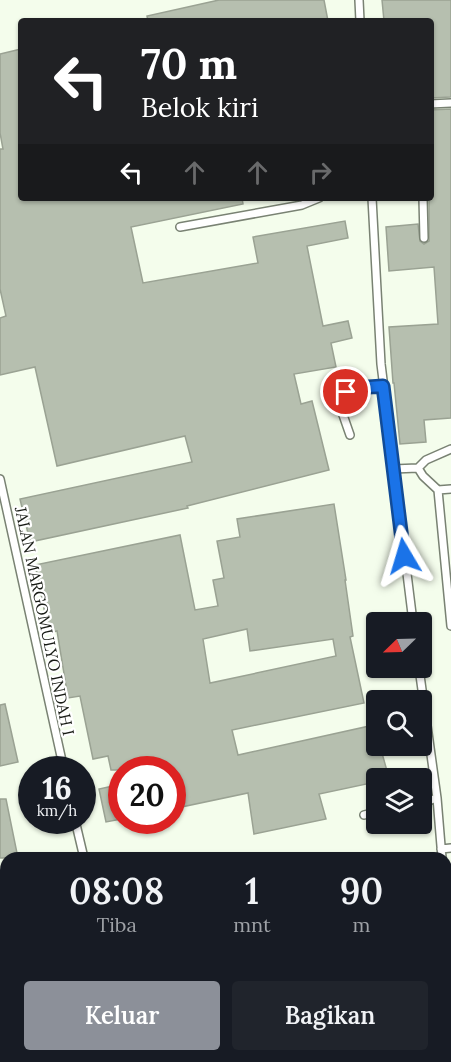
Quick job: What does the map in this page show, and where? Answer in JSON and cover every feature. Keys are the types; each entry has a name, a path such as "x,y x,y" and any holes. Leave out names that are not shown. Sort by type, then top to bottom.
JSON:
{"lane":[{"path":"359,0 360,18"},
{"path":"434,104 451,103"},
{"path":"180,226 302,205 312,201"},
{"path":"372,201 383,386 412,612"},
{"path":"423,201 424,238"},
{"path":"350,435 342,412 341,401 346,392 355,388 383,386"},
{"path":"393,469 418,468 426,460 451,449"},
{"path":"418,468 438,490 451,626"},
{"name":"JALAN MARGOMULYO INDAH I","path":"0,479 61,756"},
{"path":"438,490 451,489"},
{"path":"419,678 437,798 441,852"},
{"path":"432,800 437,798"},
{"path":"78,834 83,852"},
{"path":"441,849 451,848"}],"building":[{"path":"219,0 324,0 327,18 147,18 147,16"},
{"path":"382,0 451,0 451,97 434,98 434,18 384,18"},
{"path":"18,50 18,201 242,201 243,204 131,227 143,283 258,263 253,237 345,221 348,238 307,246 323,326 348,321 352,338 331,343 336,367 294,374 301,404 312,401 329,470 187,506 188,508 30,542 20,499 192,462 185,436 57,466 35,367 0,375 0,318 6,316 0,289 0,149 3,149 0,133 0,54"},
{"path":"451,109 451,418 424,420 426,442 400,444 389,327 438,324 434,267 389,271 386,227 418,224 420,241 424,244 429,241 429,201 434,201 434,110"},
{"path":"334,504 353,636 350,637 364,703 232,730 238,755 366,727 366,756 383,756 386,768 366,768 366,784 319,794 326,819 254,834 248,793 186,806 186,756 108,756 96,758 96,756 92,756 80,696 68,698 57,631 49,633 35,565 180,535 195,610 218,606 213,580 224,578 217,541 240,537 237,519","holes":["247,629 250,651 333,639 336,656 210,683 203,639"]},
{"path":"5,704 18,762 0,766 0,705"},
{"path":"108,787 108,822 106,822 99,789"},
{"path":"0,799 6,799 17,852 0,852"}],"route":[{"path":"346,392 355,388 383,386 404,556"}]}
